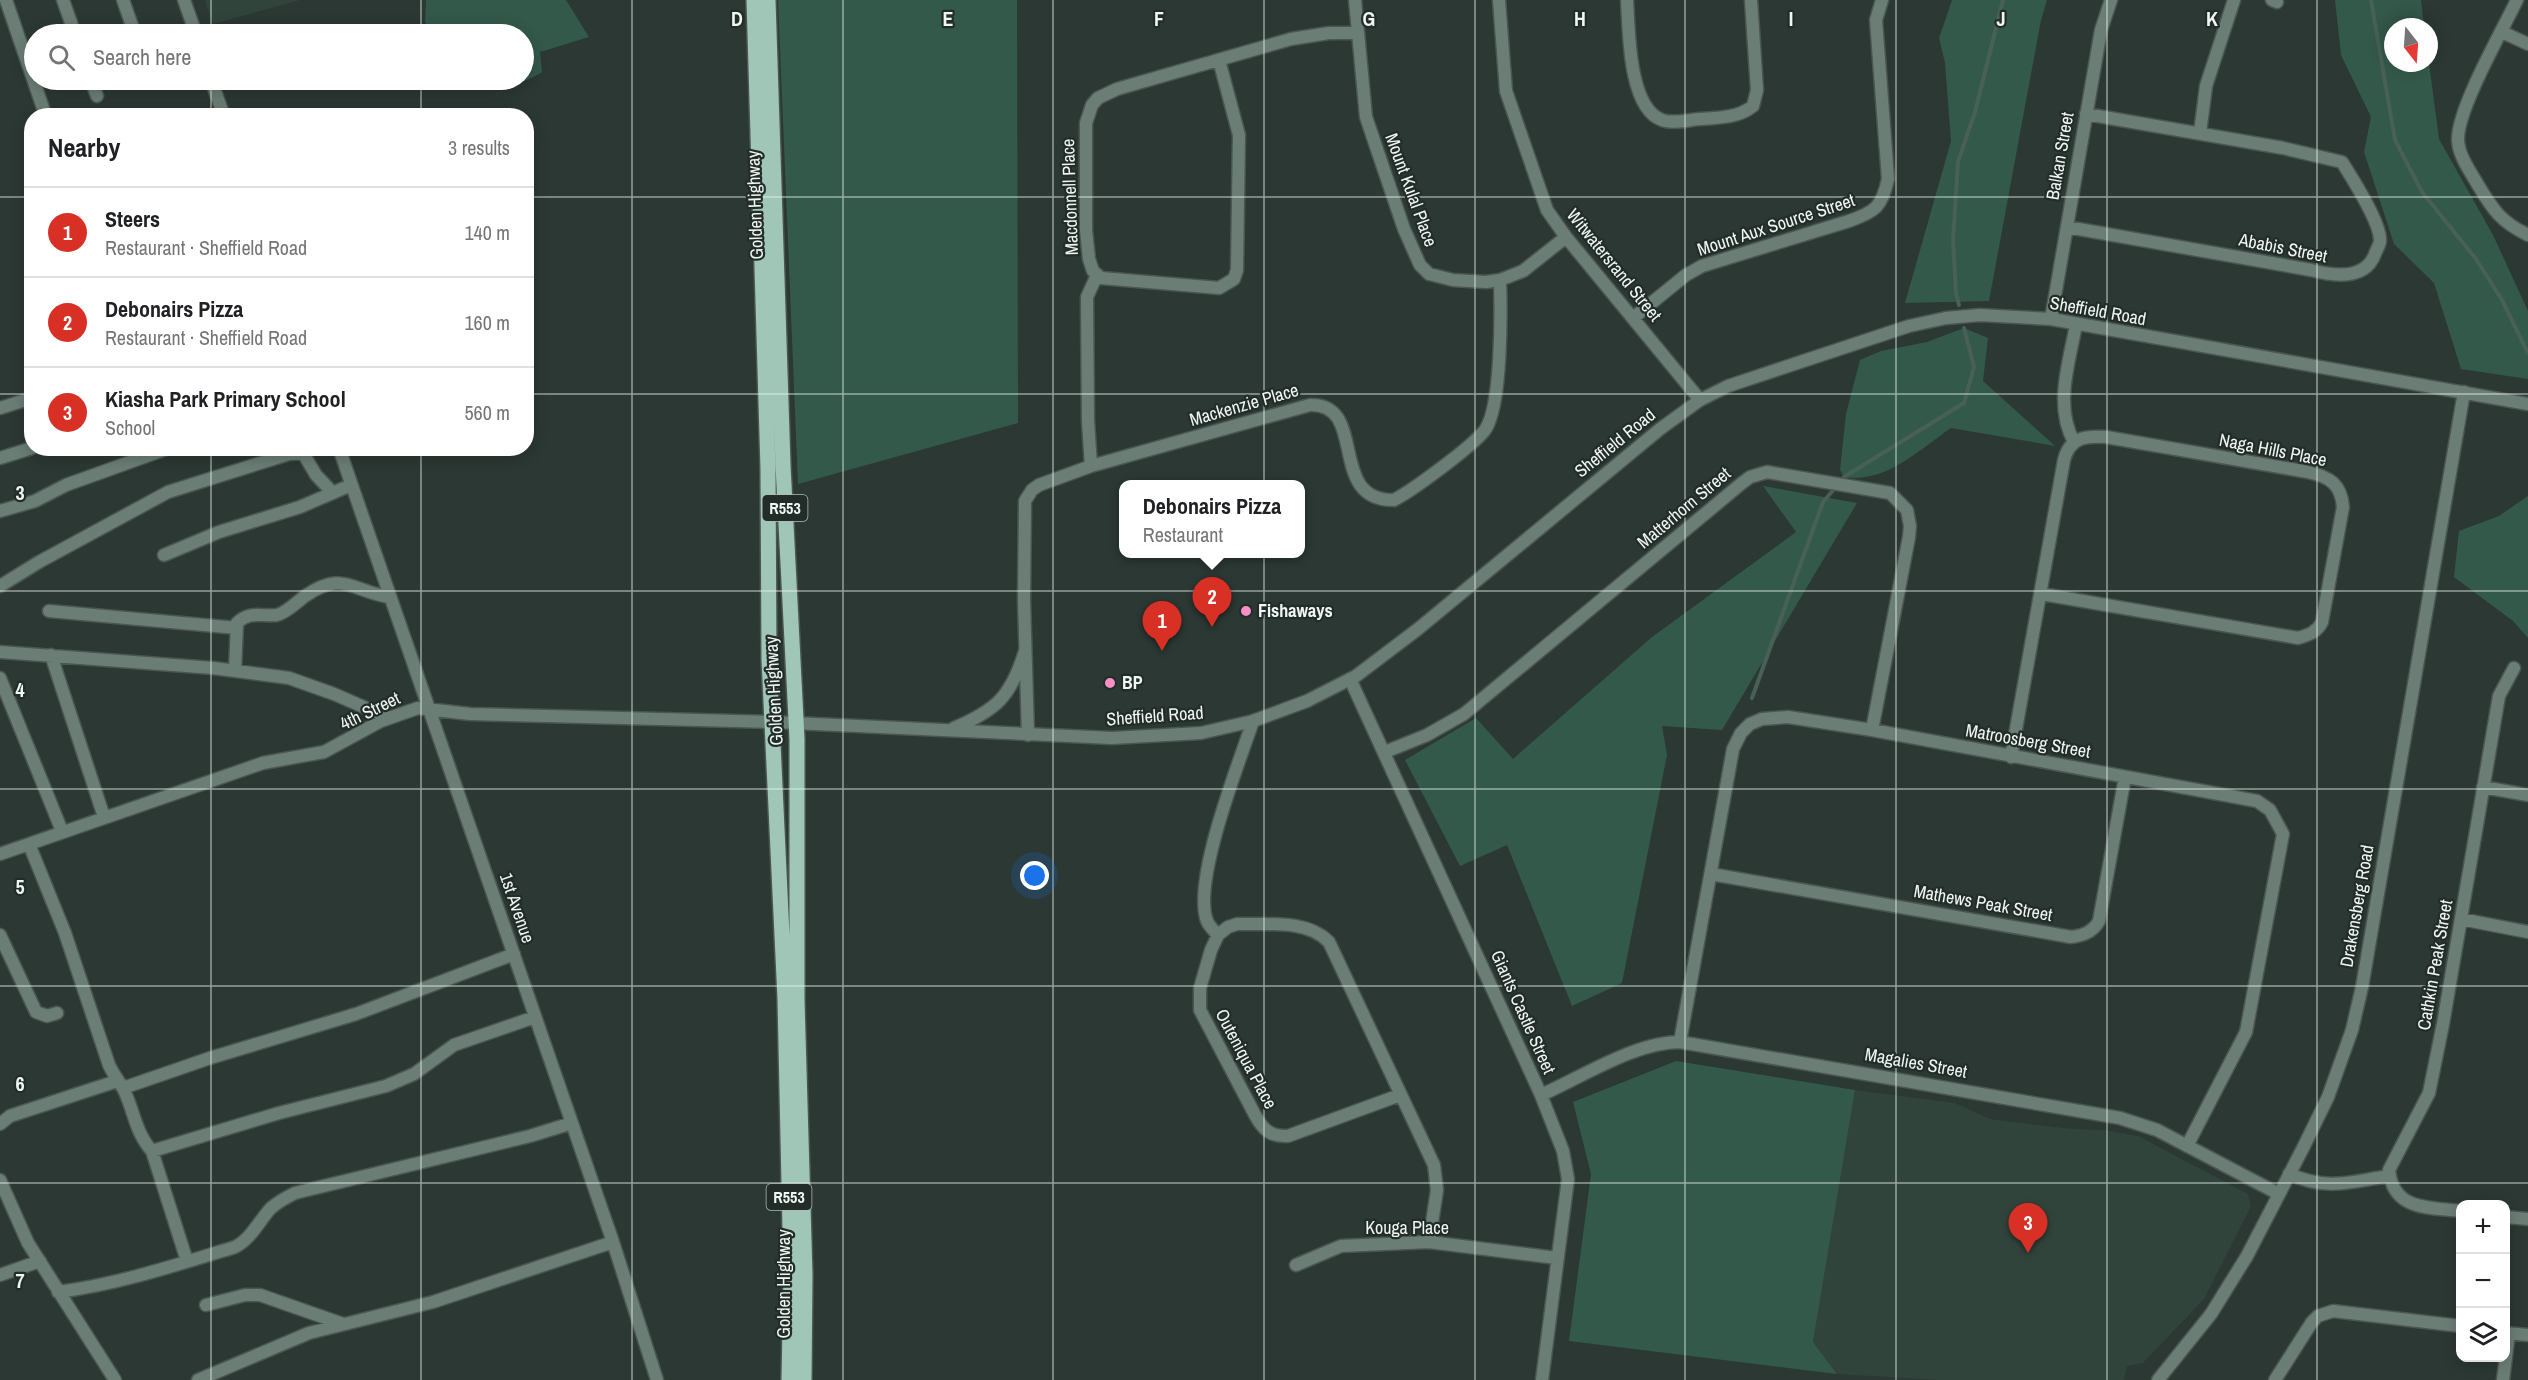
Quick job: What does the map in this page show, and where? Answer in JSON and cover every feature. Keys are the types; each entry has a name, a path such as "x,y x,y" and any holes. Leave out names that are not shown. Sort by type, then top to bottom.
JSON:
{"main road":[{"name":"Golden Highway","path":"754,0 768,469 772,722 785,1007 791,1275 789,1380"},
{"name":"Golden Highway","path":"768,0 783,465 795,722 797,1001 805,1275 804,1380"}],"street":[{"path":"6,0 24,53"},
{"path":"63,0 71,24"},
{"path":"123,0 131,24"},
{"path":"184,0 192,24"},
{"name":"Mount Kulal Place","path":"1355,0 1366,117 1416,259 1429,274 1468,282 1500,280 1523,271 1566,237"},
{"name":"Witwatersrand Street","path":"1500,0 1506,91 1547,210 1566,237 1700,400"},
{"path":"1627,0 1628,44 1644,103 1655,116 1668,121 1738,115 1753,106 1757,90 1751,0"},
{"name":"Mount Aux Source Street","path":"1633,318 1686,275 1702,266 1849,221 1873,212 1880,205 1888,179 1876,20 1882,0"},
{"name":"Balkan Street","path":"2051,319 2086,114 2102,30 2111,0"},
{"path":"2200,133 2206,86 2234,0"},
{"path":"2517,0 2464,112 2459,131 2459,146 2467,166 2495,214 2528,235"},
{"path":"2502,32 2528,45"},
{"name":"Macdonnell Place","path":"1219,60 1239,135 1237,270 1234,279 1220,288 1101,278 1089,259 1086,230 1086,123 1092,105 1105,93 1219,60 1292,39 1329,33 1358,33"},
{"path":"37,90 43,108"},
{"path":"95,90 97,96"},
{"path":"215,90 221,108"},
{"name":"Ababis Street","path":"2067,227 2329,275 2346,276 2365,269 2373,259 2380,241 2375,221 2342,162 2334,158 2086,114"},
{"path":"1091,466 1087,297 1097,275"},
{"name":"Mackenzie Place","path":"1028,735 1025,651 1025,501 1032,490 1046,481 1091,466 1310,405 1320,405 1328,407 1339,419 1358,482 1364,490 1382,500 1395,500 1485,430 1495,397 1500,280"},
{"name":"Sheffield Road","path":"772,722 1112,738 1202,733 1253,721 1307,701 1350,679 1418,629 1660,429 1700,400 1728,386 1766,372 1909,326 1946,318 1980,315 2051,319 2528,404"},
{"path":"2011,757 2042,594 2064,460 2066,451 2074,442 2064,423 2063,411 2065,385 2076,325"},
{"name":"Drakensberg Road","path":"2158,1380 2211,1314 2247,1256 2328,1097 2352,1030 2362,987 2464,392"},
{"path":"0,408 24,400"},
{"name":"Naga Hills Place","path":"2042,594 2298,638 2312,634 2322,622 2343,507 2340,490 2335,482 2325,476 2308,472 2106,437 2085,436 2074,442"},
{"path":"0,458 24,450"},
{"path":"0,511 35,501 66,485 147,456"},
{"path":"0,586 135,508 168,492 283,456"},
{"path":"309,456 316,475 333,493"},
{"name":"1st Avenue","path":"342,456 613,1242 657,1380"},
{"name":"Matterhorn Street","path":"1384,752 1427,735 1464,714 1742,483 1750,477 1767,472 1840,483 1890,494 1907,510 1909,537 1872,730"},
{"path":"164,555 219,532 300,507 351,485"},
{"path":"235,671 237,628 240,620 264,613 276,615 312,591 336,583 345,583 373,594 389,597"},
{"path":"49,611 237,628"},
{"path":"950,730 995,707 1013,684 1025,651"},
{"path":"0,652 51,654 289,678 334,694 389,718"},
{"path":"51,654 104,817"},
{"name":"Cathkin Peak Street","path":"2389,1176 2392,1163 2429,1094 2499,696 2514,669"},
{"path":"0,678 62,831"},
{"name":"Giants Castle Street","path":"1350,679 1541,1095 1563,1151 1568,1179 1542,1380"},
{"name":"4th Street","path":"0,854 263,763 324,752 389,718 418,708 470,714 772,722"},
{"name":"Matroosberg Street","path":"1680,1042 1733,749 1741,733 1750,724 1762,719 1788,717 1872,730 2257,801 2270,810 2283,834 2246,1032 2187,1146"},
{"path":"1253,721 1220,820 1204,886 1207,920 1218,935 1228,927 1237,924 1313,929 1322,934 1337,955 1434,1165 1436,1203 1429,1242"},
{"name":"Mathews Peak Street","path":"1710,874 2060,935 2079,936 2093,928 2098,921 2125,777"},
{"path":"2483,787 2528,795"},
{"path":"29,843 64,933 109,1065 120,1085 144,1143 152,1151 187,1261"},
{"path":"2461,919 2528,932"},
{"path":"0,935 36,1012 47,1016 57,1013"},
{"name":"Outeniqua Place","path":"1218,935 1211,950 1200,988 1200,1010 1255,1115 1266,1131 1275,1136 1288,1136 1400,1095"},
{"path":"0,1124 10,1116 356,1014 514,954"},
{"path":"152,1151 279,1113 339,1100 396,1083 414,1074 454,1045 536,1017"},
{"name":"Magalies Street","path":"1541,1095 1637,1051 1660,1044 1680,1042 2120,1118 2157,1130 2279,1194"},
{"path":"58,1292 102,1286 139,1277 242,1244 272,1208 284,1198 296,1193 518,1139 572,1123"},
{"path":"2289,1174 2310,1183 2330,1185 2389,1176 2395,1191 2408,1203 2456,1210"},
{"path":"0,1180 28,1243 115,1380"},
{"path":"2510,1217 2528,1219"},
{"path":"198,1380 309,1333 434,1302 613,1242"},
{"name":"Kouga Place","path":"1296,1265 1341,1246 1429,1242 1557,1258"},
{"path":"0,1275 40,1261"},
{"path":"206,1305 245,1295 260,1296 343,1324"},
{"path":"2275,1380 2312,1322 2318,1316 2333,1311 2456,1326"},
{"path":"2510,1333 2528,1335"},
{"path":"2503,1380 2505,1362"}],"shaded area":[{"path":"205,0 300,0 213,24"},
{"path":"1855,1090 1955,1103 1990,1119 2071,1129 2103,1130 2138,1136 2248,1194 2251,1206 2204,1299 2143,1363 2127,1366 2124,1380 1941,1380 1837,1374 1813,1342"}],"green space":[{"path":"426,0 566,0 589,37 540,52 542,72 534,76 534,24 426,24"},
{"path":"778,0 1017,0 1018,423 798,484"},
{"path":"1952,0 2047,0 2041,20 1989,301 1905,303 1951,141 1945,63 1939,38"},
{"path":"2335,0 2421,0 2423,18 2384,18 2384,72 2430,72 2439,139 2493,235 2528,311 2528,379 2461,369 2434,283 2394,244 2364,152 2371,117 2341,55"},
{"path":"1964,328 1988,338 1983,381 2055,446 1951,428 1914,455 1887,470 1859,478 1844,477 1840,470 1846,414 1860,360 1881,351 1927,342"},
{"path":"1763,486 1857,503 1722,730 1662,726 1667,755 1622,983 1572,1006 1507,845 1460,866 1405,760 1476,718 1513,759 1652,637 1796,532"},
{"path":"2528,496 2528,638 2513,621 2454,577 2459,531 2499,516"},
{"path":"1676,1061 1855,1090 1813,1342 1837,1374 1569,1341 1591,1174 1573,1102"}],"waterway":[{"path":"1959,305 1956,293 1953,240 1958,162 1975,112 2003,0"},
{"path":"2371,0 2395,140 2422,192 2476,259 2502,300 2528,353"},
{"path":"1844,477 1964,403 1974,367 1964,328"},
{"path":"1752,698 1823,502 1835,488"}],"place":[{"name":"Fishaways","path":"1246,611"},
{"name":"Debonairs Pizza","path":"1212,627"},
{"name":"Steers","path":"1162,651"},
{"name":"BP","path":"1110,683"},
{"name":"Kiasha Park Primary School","path":"2028,1253"}]}
